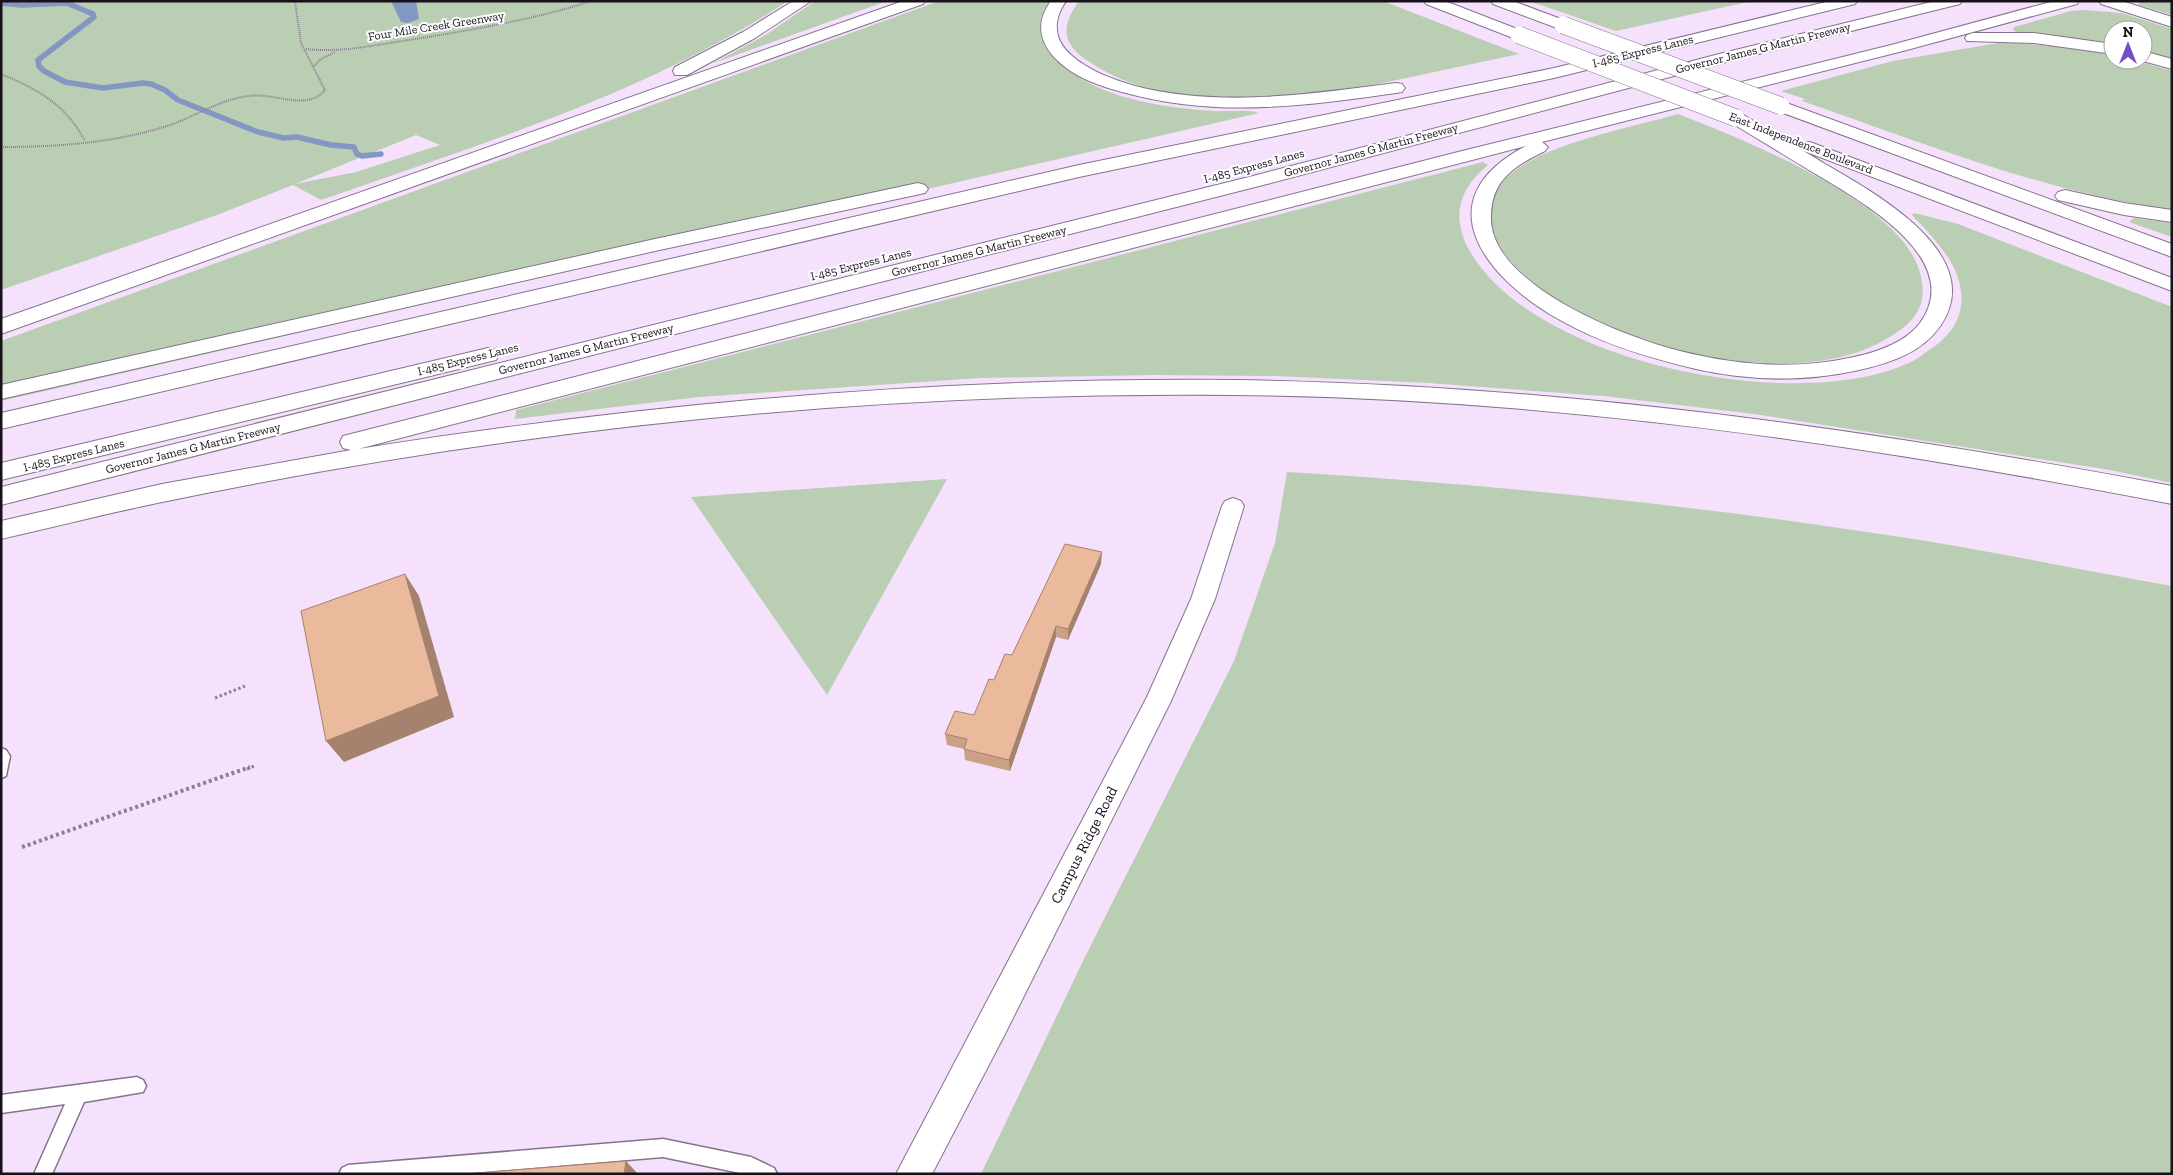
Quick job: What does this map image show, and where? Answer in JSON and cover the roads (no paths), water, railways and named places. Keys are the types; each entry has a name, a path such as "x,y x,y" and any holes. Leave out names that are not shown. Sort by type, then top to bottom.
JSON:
{"highway":[{"path":"501,151 710,56 749,35 804,1"},
{"path":"1,327 501,151 918,1"},
{"path":"1,392 665,243 1405,86 1291,102 1240,104 1171,99 1130,90 1088,74 1060,54 1049,36 1048,28 1052,11 1059,1"},
{"path":"1416,1 1464,14"},
{"name":"East Independence Boulevard","path":"1431,1 2172,285"},
{"name":"East Independence Boulevard","path":"1498,1 2172,251"},
{"path":"1541,58 1797,1"},
{"name":"I-485 Express Lanes","path":"1,421 1079,171 1554,73 1850,1"},
{"name":"I-485 Express Lanes","path":"1,472 1122,201 1574,80 1893,1"},
{"name":"Governor James G Martin Freeway","path":"1,496 1260,180 1719,59 1955,1"},
{"path":"48,520 1897,48 2072,1"},
{"path":"2106,1 2172,22"},
{"path":"1897,48 1963,39 2012,37 2056,40 2103,47"},
{"path":"2153,59 2172,64"},
{"path":"1588,126 1548,142 1513,161 1492,180 1485,191 1481,216 1483,230 1498,258 1525,287 1544,301 1591,328 1625,342 1677,358 1739,368 1770,371 1828,369 1877,359 1913,341 1935,317 1940,304 1942,290 1939,275 1924,246 1905,225 1880,205 1736,118"},
{"path":"1922,158 2094,203 2172,216"},
{"path":"1,530 158,494 361,456 560,426 736,407 835,399 928,393 1104,387 1290,389 1374,393 1558,405 1652,414 1749,425 1903,448 2048,471 2172,495"}],"street":[{"name":"Campus Ridge Road","path":"913,1174 993,1025 1158,701 1203,599 1233,506"}],"lane":[{"path":"1,754 3,756 1,772"},
{"path":"1,1104 137,1086"},
{"path":"43,1174 79,1094"},
{"path":"348,1174 663,1148 751,1166 768,1174"}],"water":[{"path":"391,1 416,1 419,19 408,23 401,22"}],"waterway":[{"path":"1,3 22,5 67,3 93,14 94,17 38,60 39,66 44,71 65,82 103,88 143,83 151,84 165,90 178,100 258,132 284,138 297,137 331,145 354,147 357,154 362,156 381,154"}]}
